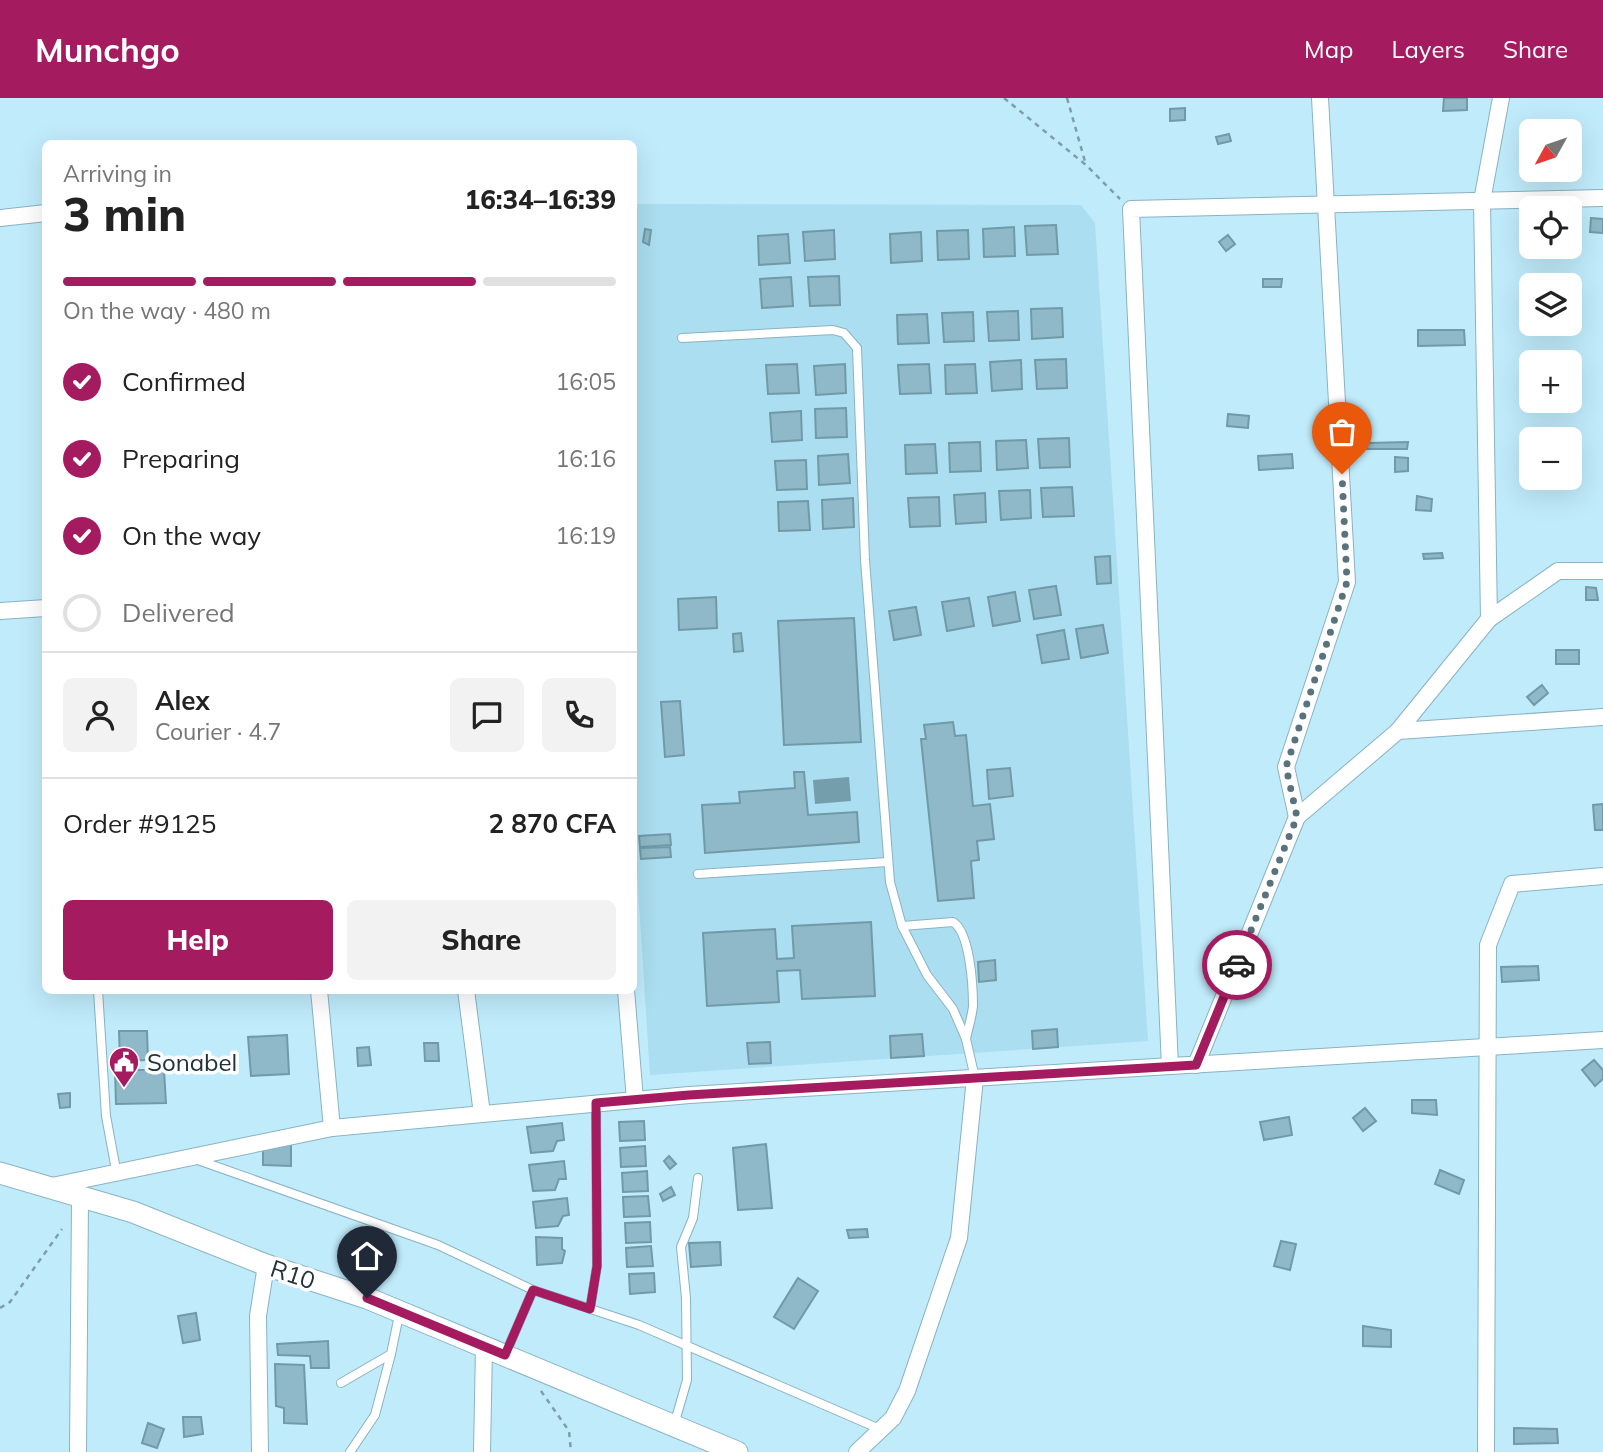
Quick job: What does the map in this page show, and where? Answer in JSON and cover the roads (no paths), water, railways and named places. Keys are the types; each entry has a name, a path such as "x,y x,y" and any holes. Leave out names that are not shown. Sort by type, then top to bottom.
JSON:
{"main road":[{"name":"R10","path":"0,1173 80,1199 133,1212 266,1265 400,1312 737,1452"}],"street":[{"path":"1297,817 1286,767 1347,582 1321,98"},
{"path":"1489,619 1482,201 1501,98"},
{"path":"1170,1066 1131,209 1603,198"},
{"path":"0,218 42,213"},
{"path":"1196,1065 1297,817 1398,731 1489,619 1558,571 1603,571"},
{"path":"0,611 42,608"},
{"path":"1398,731 1603,717"},
{"path":"1486,1452 1488,945 1512,884 1603,876"},
{"path":"319,994 332,1128"},
{"path":"467,994 482,1114"},
{"path":"626,994 635,1100"},
{"path":"49,1187 117,1175 332,1128 596,1103 1603,1040"},
{"path":"857,1452 893,1418 907,1391 959,1238 975,1078"},
{"path":"78,1452 80,1199"},
{"path":"260,1452 258,1316 266,1265"},
{"path":"482,1452 484,1346"}],"lane":[{"path":"682,338 833,330 844,333 857,348 865,561 890,882 902,926 927,975 953,1009 966,1039 975,1078"},
{"path":"698,874 888,862"},
{"path":"902,926 953,922 960,926 965,937 973,1008 966,1039"},
{"path":"98,994 106,1116 117,1175"},
{"path":"590,1309 597,1266 596,1103"},
{"path":"190,1157 438,1245 533,1290 687,1345 882,1430"},
{"path":"674,1425 687,1380 681,1247 693,1219 698,1178"},
{"path":"514,1359 533,1290"},
{"path":"350,1452 375,1415 400,1312"},
{"path":"341,1383 391,1354"}],"place":[{"name":"Sonabel","path":"124,1089"}]}
